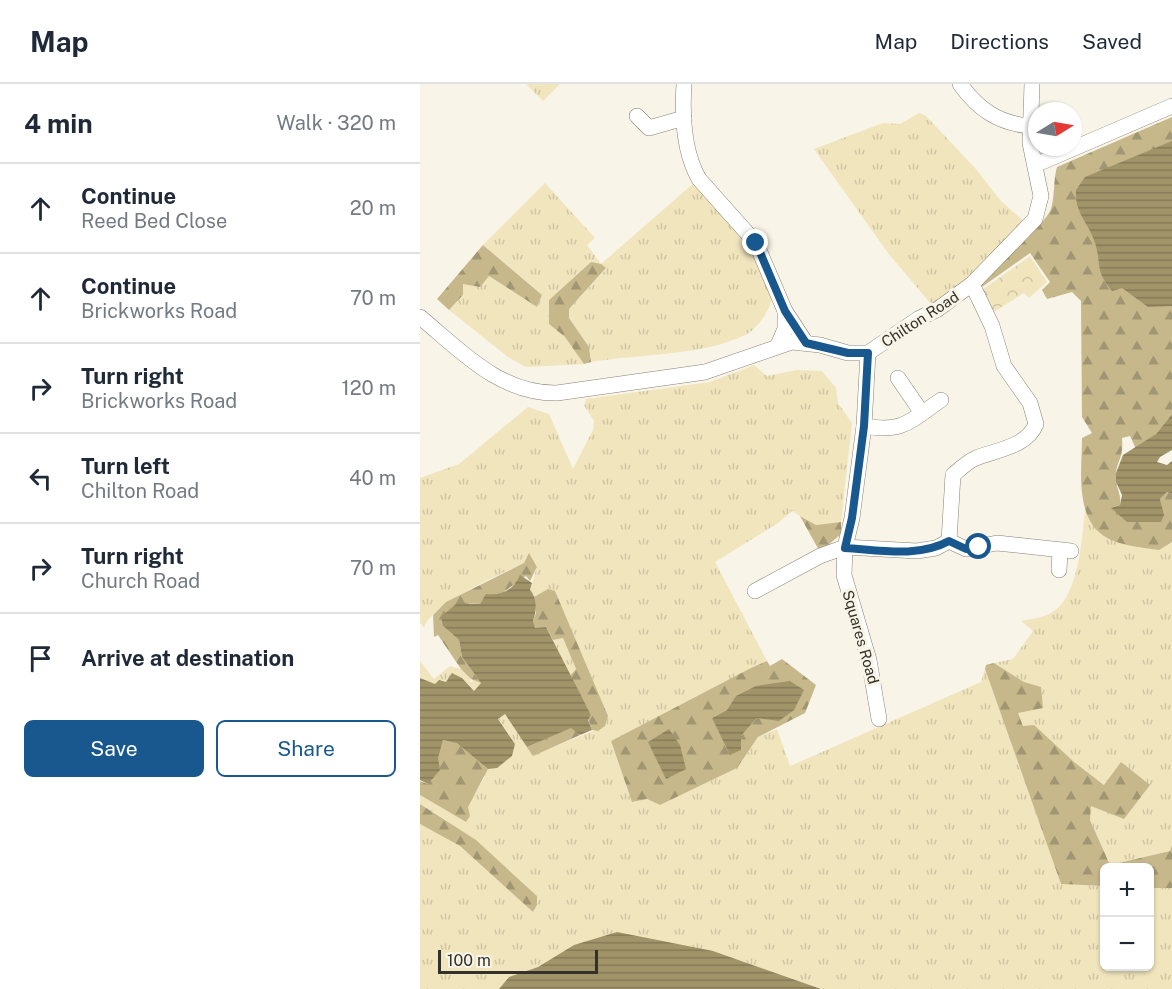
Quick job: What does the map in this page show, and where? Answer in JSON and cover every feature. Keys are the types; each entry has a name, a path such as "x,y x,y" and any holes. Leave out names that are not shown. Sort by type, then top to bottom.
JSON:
{"street":[{"path":"684,84 684,118 692,168 699,179 756,243 785,311 806,343"},
{"path":"960,84 972,100 995,118 1028,126"},
{"name":"Chilton Road","path":"1031,102 1032,84"},
{"path":"1035,165 1172,106"},
{"path":"637,116 649,128 684,118"},
{"name":"Chilton Road","path":"420,317 491,374 517,388 538,393 556,393 705,372 750,358 778,345 806,343 848,353 868,353 918,319 938,309 972,284 1035,219 1041,196 1034,156"},
{"path":"949,541 953,475 976,458 1001,452 1027,437 1036,424 1030,403 1004,366 996,347 992,326 972,284"},
{"path":"778,345 785,328 785,311"},
{"name":"Squares Road","path":"868,353 864,426 852,518 845,548 844,575 869,660 878,697 879,718"},
{"path":"898,378 922,413"},
{"path":"864,426 884,430 900,428 941,400"},
{"path":"755,591 820,556 845,548 917,551 936,548 949,541"},
{"path":"949,541 966,549 996,543 1066,551 1059,570"}],"green space":[{"path":"526,84 560,84 543,101"},
{"path":"919,113 925,115 975,168 1001,201 1026,223 1009,236 955,290 931,304 888,253 814,149 883,123 900,124"},
{"path":"1172,117 1172,414 1156,434 1136,449 1130,436 1122,438 1122,451 1116,476 1120,505 1111,508 1162,510 1160,499 1167,492 1172,494 1172,542 1159,550 1128,545 1106,537 1092,524 1083,501 1082,438 1092,433 1082,417 1081,301 1072,292 1047,299 1042,290 1050,282 1030,253 979,289 938,309 931,304 997,260 1032,232 1044,219 1051,209 1057,167"},
{"path":"695,182 752,247 772,296 762,319 753,330 743,336 726,343 688,351 591,362 589,347 569,318 569,309 606,269 591,262 549,300 549,324 565,337 584,364 526,367 508,357 449,310 463,295 463,283 489,276 537,307 542,295 483,245 545,183 595,238 587,245 601,264"},
{"path":"483,245 542,295 537,307 489,276 480,287 463,284 463,295 449,310 437,299"},
{"path":"1030,256 1047,282 1029,298 1024,293 992,313 982,290"},
{"path":"591,262 601,264 606,268 569,309 569,318 589,347 591,362 584,364 565,337 549,324 549,300"},
{"path":"754,365 767,376 797,370 822,371 836,388 838,403 852,423 841,522 816,525 792,511 778,523 715,562 767,661 611,741 632,802 647,799 660,805 737,768 758,737 777,729 790,766 981,682 985,669 1061,884 1100,886 1100,971 1154,971 1154,888 1172,888 1172,989 821,989 713,951 574,945 538,967 509,977 499,989 420,989 420,824 460,846 533,912 537,905 537,896 467,836 420,804 420,795 466,822 467,807 485,777 483,773 497,767 515,744 498,718 506,714 533,755 598,729 548,589 534,597 530,590 537,567 529,554 524,563 484,582 439,609 424,628 420,622 420,478 459,464 528,407 549,414 573,469 593,430 594,421 584,405 586,399 710,382"},
{"path":"1085,510 1100,533 1172,542 1172,845 1170,851 1119,863 1109,863 1090,820 1091,806 1105,785 1023,726 1017,713 1024,682 994,663 1013,659 1033,631 1021,621 1049,614 1059,607 1067,596 1077,568"},
{"path":"800,516 816,525 841,522 841,534 820,552"},
{"path":"529,553 537,567 530,581 526,576 498,596 486,595 480,604 469,603 443,626 459,640 462,657 481,683 471,679 461,669 438,635 434,637 433,615 446,602 524,563"},
{"path":"548,589 555,591 608,716 605,726 598,731 592,730 588,719 591,715 570,676 576,669 563,638 553,640 546,627 535,629 534,597"},
{"path":"563,638 576,670 570,676 553,640"},
{"path":"782,659 816,685 805,713 758,737 737,768 660,805 647,799 632,802 611,741 749,669 767,661 770,666","holes":["727,710 757,718 741,736 712,718"]},
{"path":"420,661 434,679 450,666 461,669 471,679 470,682 474,678 481,683 474,691 462,678 446,682 439,680 435,684 420,678"},
{"path":"994,663 1024,682 1041,687 1043,708 1018,713 1023,726 1034,725 1074,762 1104,785 1121,762 1150,785 1124,819 1091,806 1090,820 1109,863 1100,863 1100,886 1061,884 985,669 986,665"},
{"path":"572,727 580,735 533,756 527,747"},
{"path":"443,740 457,742 488,769 468,807 470,816 466,822 420,795 420,781 428,784"},
{"path":"420,804 476,840 537,896 537,905 533,912 460,846 420,824"},
{"path":"1172,845 1172,888 1154,888 1154,863 1119,863 1170,851"}],"shaded area":[{"path":"1172,141 1172,306 1148,307 1122,288 1112,291 1106,284 1092,236 1077,205 1076,190 1085,177"},
{"path":"1172,414 1172,450 1160,457 1157,462 1167,465 1172,461 1172,494 1167,492 1160,499 1164,515 1161,522 1127,522 1111,508 1120,505 1122,495 1116,482 1116,473 1123,455 1156,434"},
{"path":"520,575 532,583 530,590 535,600 536,609 533,620 535,628 546,627 591,715 588,720 592,730 580,735 571,728 527,747 505,714 498,719 515,744 512,756 497,768 488,769 457,743 443,740 438,758 440,770 428,784 420,780 420,678 435,684 439,680 446,682 452,673 462,678 474,691 481,683 462,657 459,640 443,626 441,617 457,603 480,604 486,594 503,593 515,584"},
{"path":"790,681 804,690 794,710 779,721 757,718 741,736 741,750 730,755 712,718 727,710 736,696 756,686"},
{"path":"669,729 680,745 686,769 666,779 648,742"},
{"path":"617,932 713,951 821,989 499,989 509,977 538,967 574,945"}],"route":[{"path":"756,243 767,262 785,311 806,343 848,353 868,353 864,426 849,538 845,548 917,551 936,548 949,541 966,549 979,547"}]}
